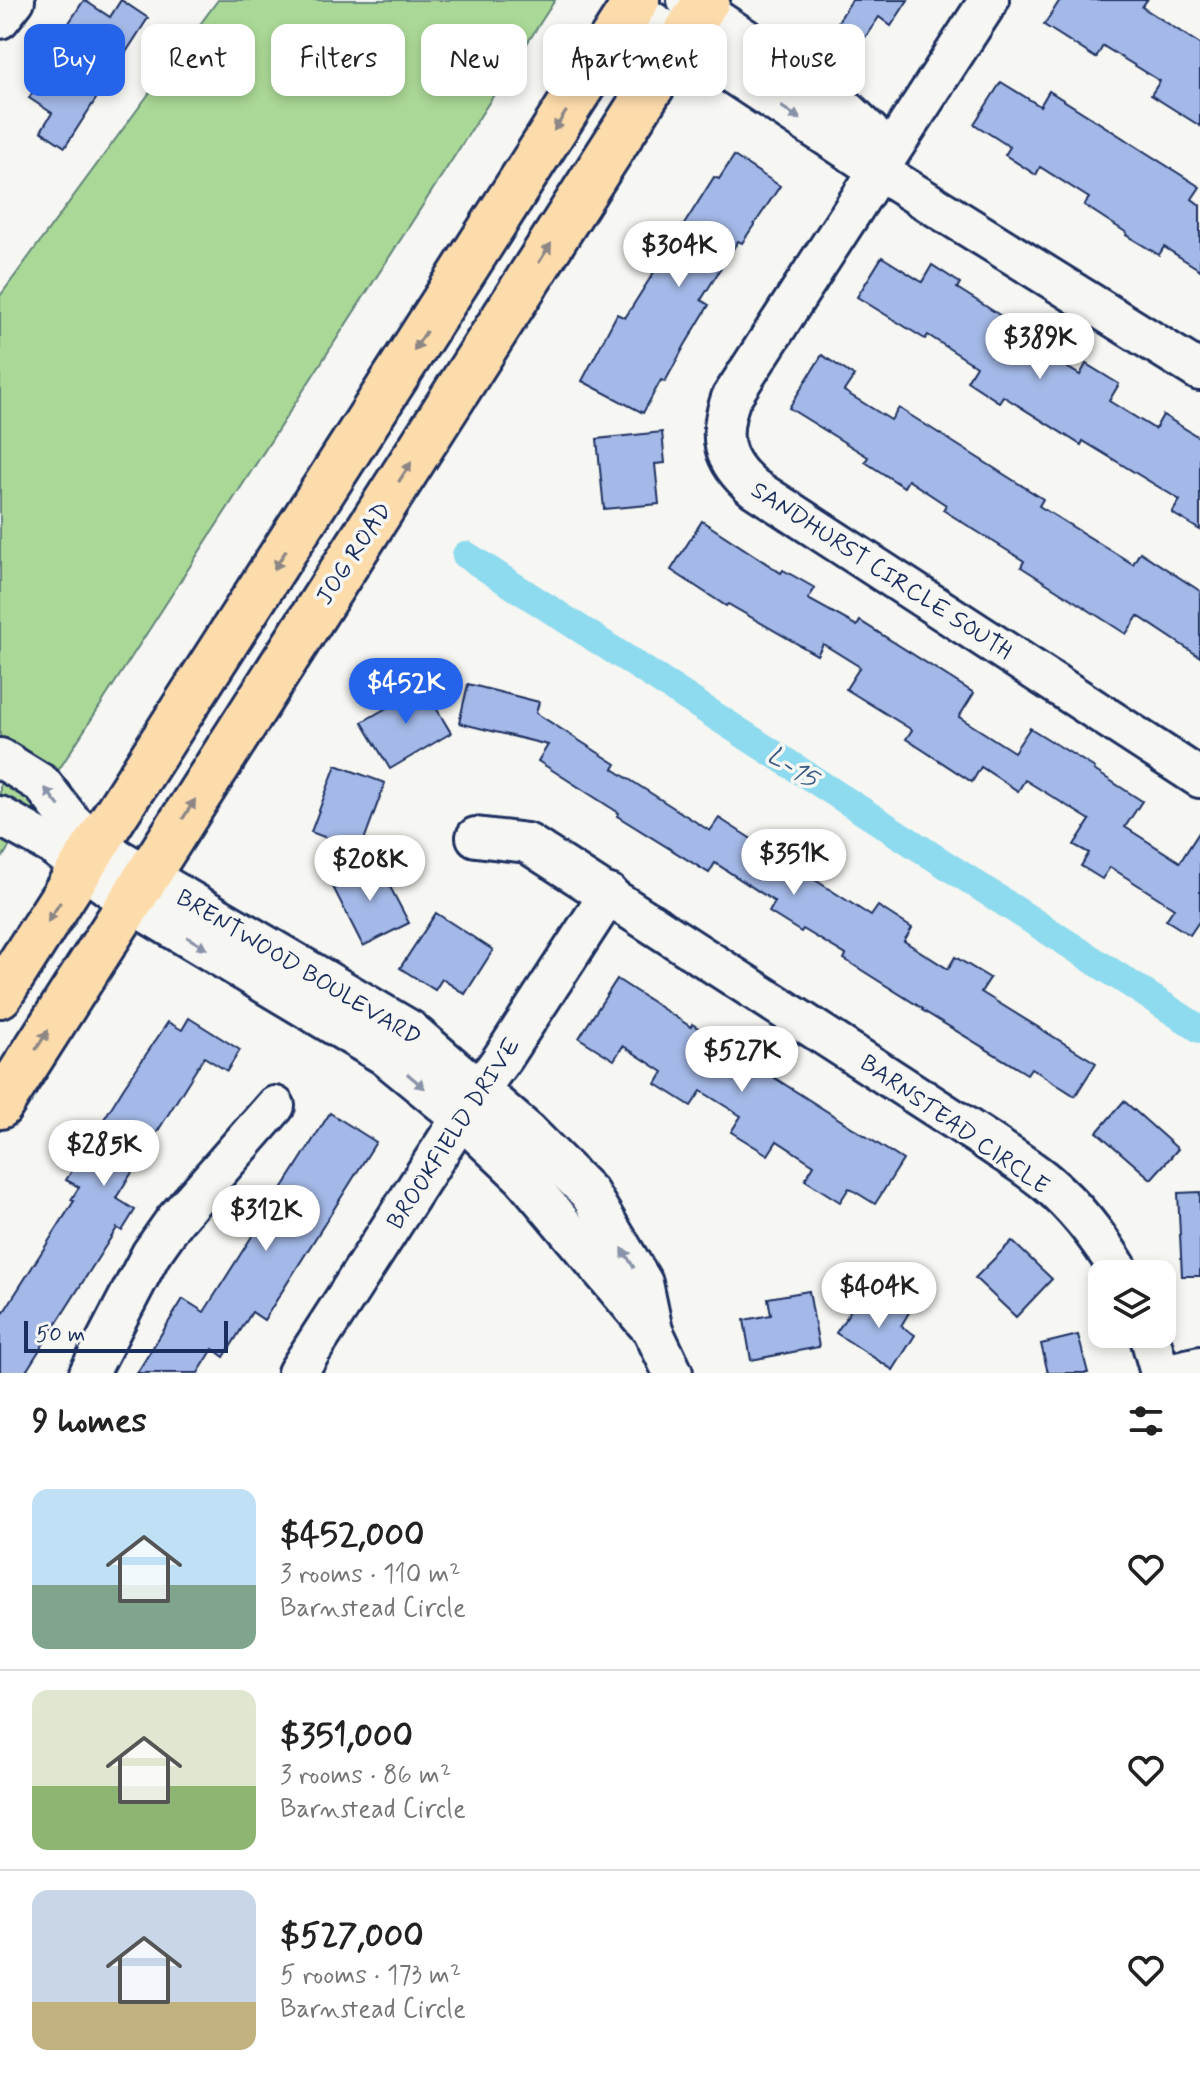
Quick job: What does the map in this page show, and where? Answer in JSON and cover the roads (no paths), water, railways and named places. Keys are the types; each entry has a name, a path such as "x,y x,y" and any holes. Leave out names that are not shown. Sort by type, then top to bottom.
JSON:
{"main road":[{"path":"0,995 635,4"},
{"name":"JOG ROAD","path":"0,1106 695,12"}],"street":[{"path":"0,19 15,0"},
{"name":"SANDHURST CIRCLE SOUTH","path":"989,0 731,398 724,418 723,439 728,459 740,476 754,488 1200,778"},
{"path":"635,4 695,12 879,171 1200,371"},
{"path":"0,758 42,784 70,820 90,858"},
{"path":"0,816 52,845 90,858"},
{"name":"BARNSTEAD CIRCLE","path":"476,837 527,843 989,1142 1045,1181 1079,1214 1113,1260"},
{"name":"BRENTWOOD BOULEVARD","path":"90,858 138,889 410,1030 470,1104 529,1133 589,1193 643,1283 653,1331 673,1373"},
{"name":"BROOKFIELD DRIVE","path":"297,1373 609,894"},
{"path":"89,1373 151,1254 175,1220 275,1106"},
{"path":"1153,1348 1160,1373"},
{"path":"1167,1373 1200,1366"}],"waterway":[{"name":"L-15","path":"466,555 1200,1029"}]}
